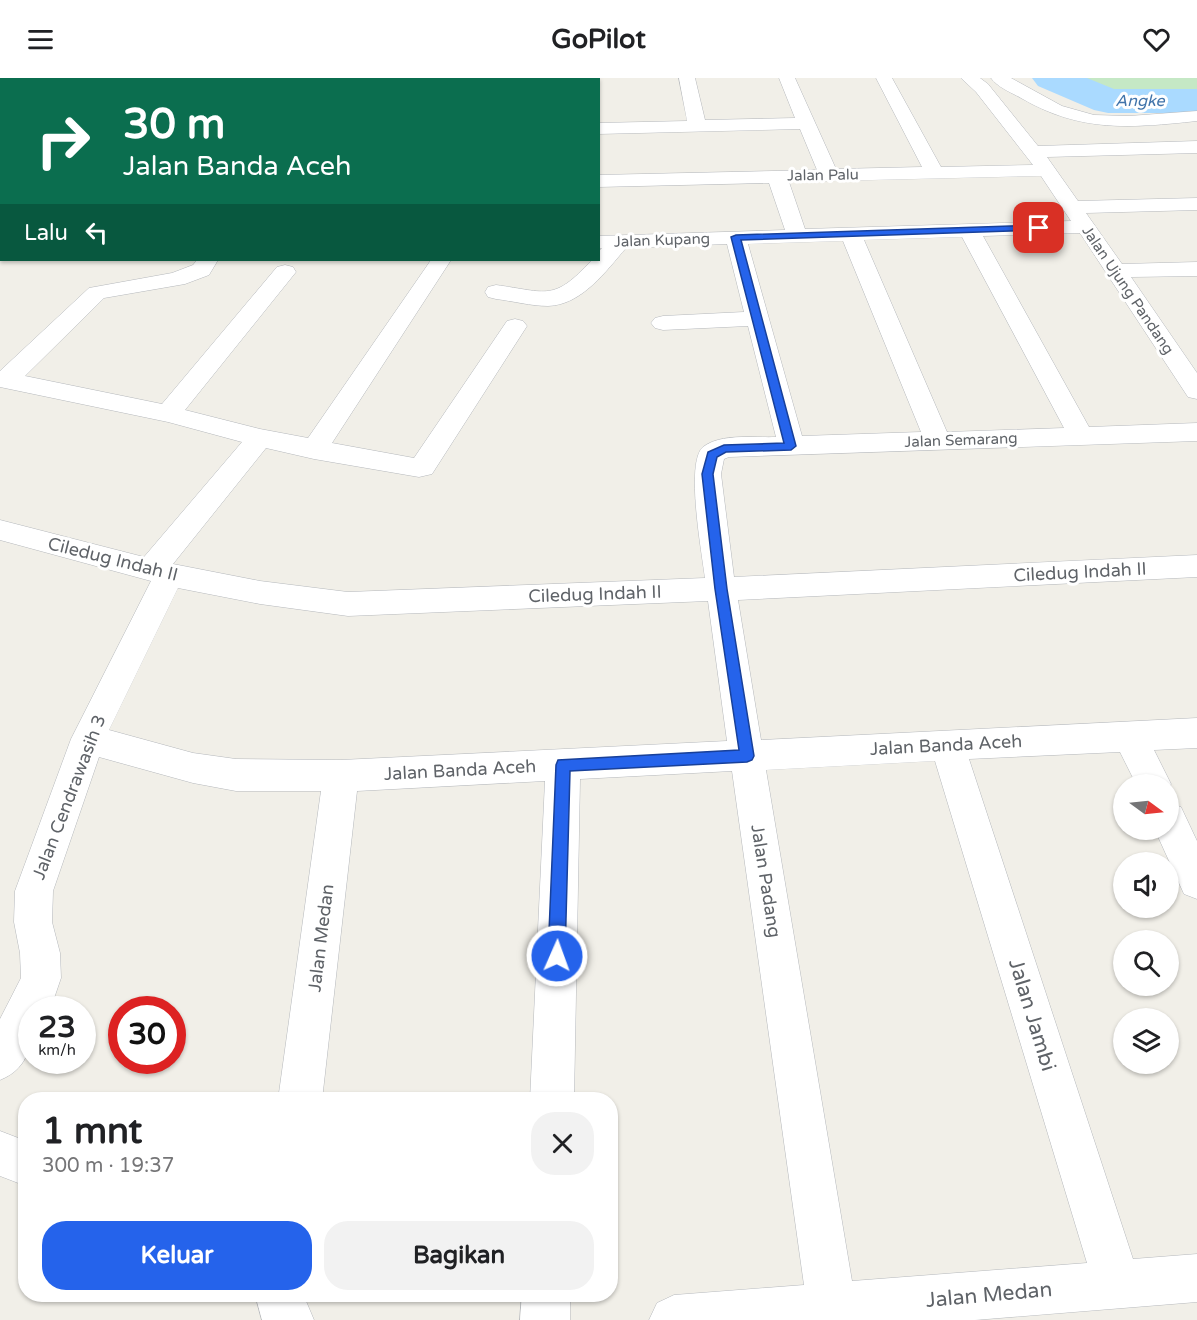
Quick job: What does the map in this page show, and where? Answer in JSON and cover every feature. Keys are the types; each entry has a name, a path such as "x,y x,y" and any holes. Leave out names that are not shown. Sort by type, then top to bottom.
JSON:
{"street":[{"path":"687,78 697,126"},
{"path":"787,78 829,175"},
{"path":"884,78 935,173"},
{"name":"Jalan Ujung Pandang","path":"969,78 982,88 1047,170 1197,391"},
{"path":"999,78 1063,113 1097,121 1197,116"},
{"path":"1011,123 1063,113"},
{"path":"600,129 806,123"},
{"path":"1033,152 1197,147"},
{"name":"Jalan Palu","path":"600,181 1047,170"},
{"path":"777,176 797,236"},
{"path":"1072,207 1197,204"},
{"name":"Jalan Kupang","path":"609,242 1085,227"},
{"path":"969,230 1081,436"},
{"path":"851,234 938,441"},
{"path":"736,237 791,446"},
{"path":"496,292 553,299 564,296 601,262 609,242"},
{"path":"3,379 98,292 177,279 201,270 207,261"},
{"path":"314,450 440,261"},
{"path":"1116,271 1197,268"},
{"path":"168,414 285,272"},
{"path":"663,323 758,318"},
{"path":"3,379 168,414 314,450 412,468 422,467 515,326"},
{"path":"1166,345 1197,345"},
{"name":"Jalan Semarang","path":"724,448 1197,432"},
{"name":"Jalan Cendrawasih 3","path":"0,1059 32,1003 41,978 40,953 33,922 34,891 88,739 160,572 260,438"},
{"name":"Jalan Padang","path":"724,448 712,454 707,474 721,589 836,1314"},
{"name":"Ciledug Indah II","path":"1,533 160,572 287,599 348,604 1197,566"},
{"name":"Jalan Banda Aceh","path":"88,739 193,768 236,775 341,776 1197,733"},
{"path":"1130,736 1148,774"},
{"name":"Jalan Jambi","path":"947,745 1117,1284"},
{"path":"552,1092 563,765"},
{"name":"Jalan Medan","path":"301,1092 341,776"},
{"path":"1178,840 1197,881"},
{"path":"0,1154 18,1161"},
{"name":"Jalan Medan","path":"674,1320 836,1314 1117,1284 1197,1278"},
{"path":"281,1302 283,1312 289,1320"},
{"path":"545,1320 546,1302"}],"green space":[{"path":"1068,78 1197,78 1197,111 1106,96"}],"waterway":[{"name":"Angke","path":"1052,78 1108,101 1197,101"}],"route":[{"path":"557,956 563,765 747,756 721,589 707,474 708,464 712,454 724,448 791,446 736,237 1039,228"}]}
